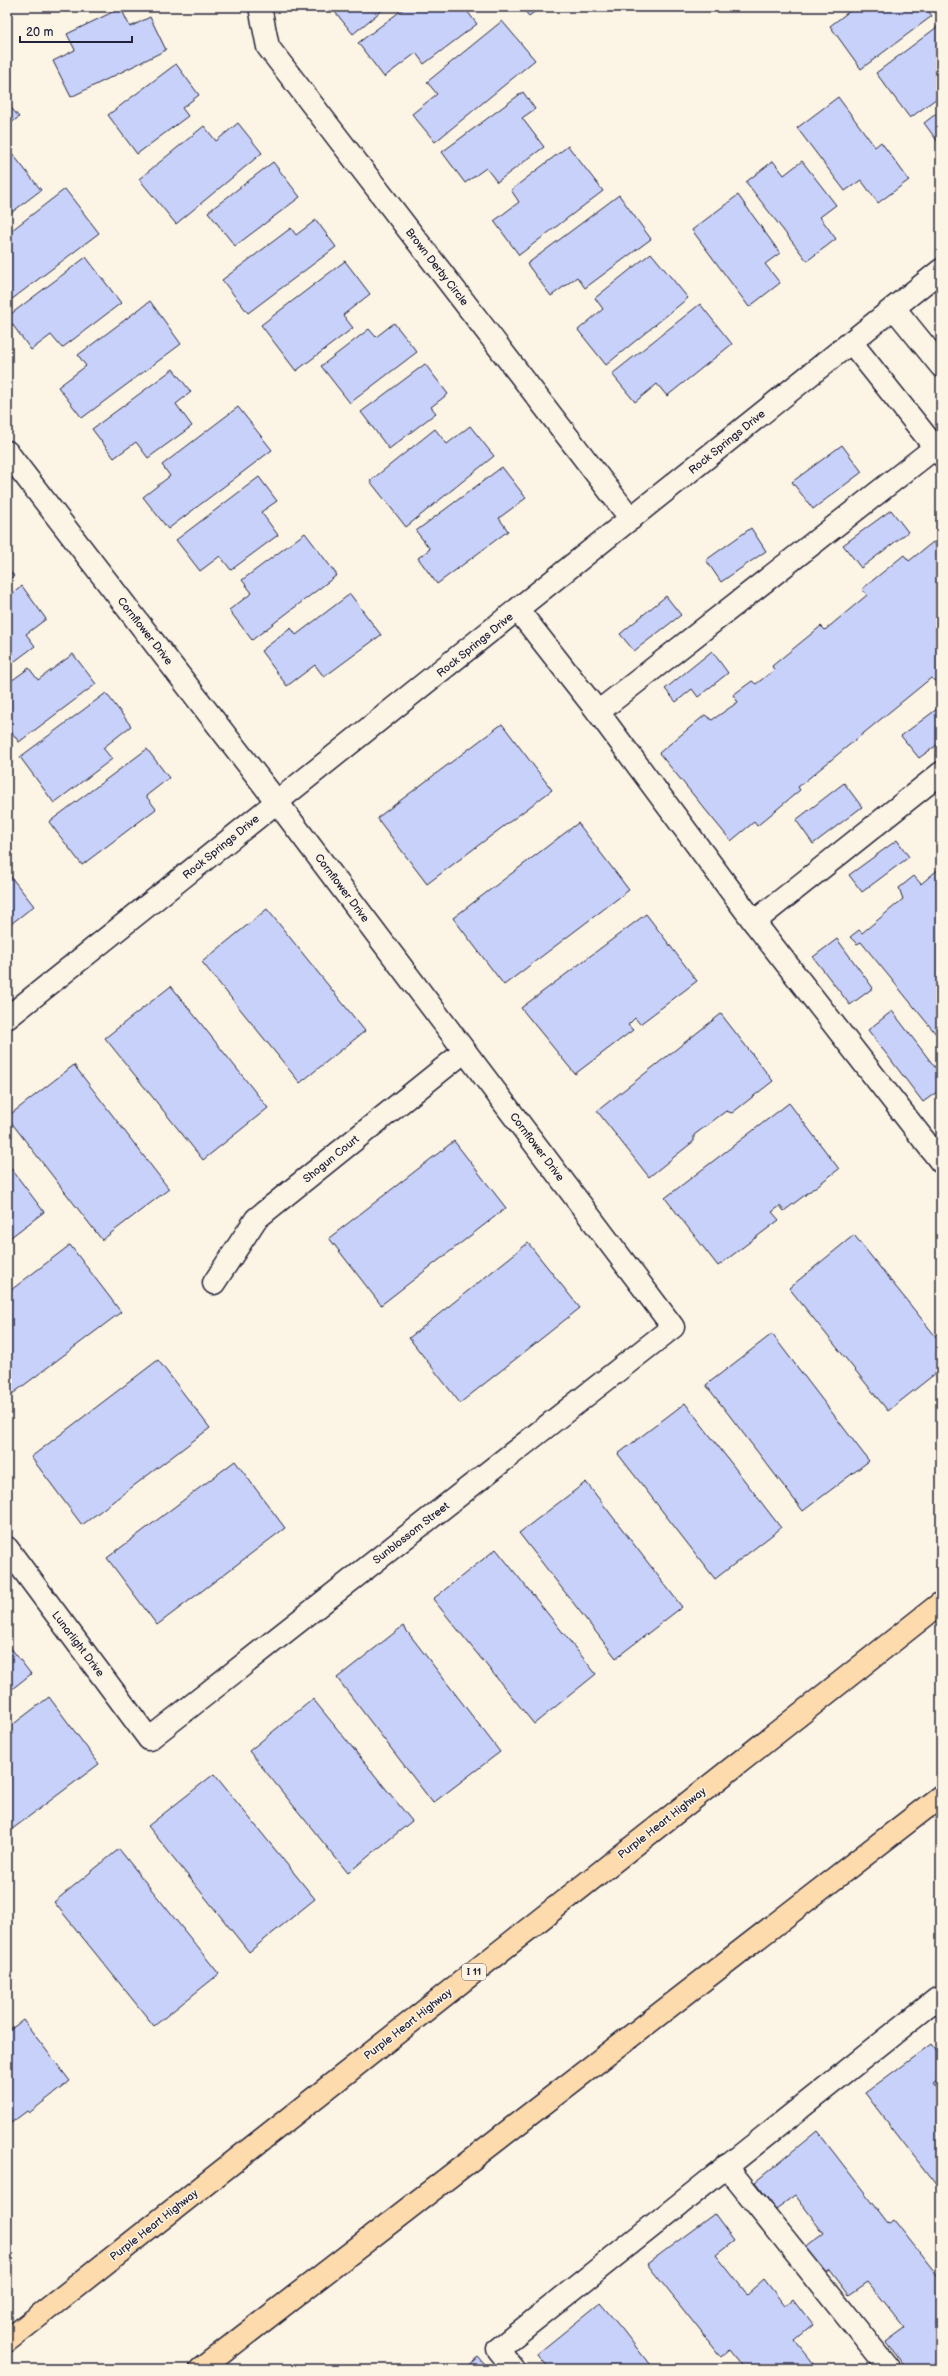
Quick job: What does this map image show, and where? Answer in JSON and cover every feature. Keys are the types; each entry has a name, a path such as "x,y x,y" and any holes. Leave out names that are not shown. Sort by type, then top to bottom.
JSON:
{"highway":[{"name":"Purple Heart Highway","path":"7,2341 941,1603"},
{"path":"201,2369 941,1796"}],"street":[{"name":"Brown Derby Circle","path":"260,7 268,47 631,519"},
{"name":"Rock Springs Drive","path":"7,1018 941,270"},
{"path":"894,308 941,366"},
{"path":"598,712 939,449 851,342"},
{"name":"Cornflower Drive","path":"7,452 277,802 673,1327"},
{"path":"518,610 598,712 754,922 941,1162"},
{"path":"754,922 941,774"},
{"name":"Shogun Court","path":"214,1283 256,1219 465,1051"},
{"name":"Sunblossom Street","path":"149,1739 673,1327"},
{"name":"Lunarlight Drive","path":"7,1548 149,1739"},
{"path":"514,2369 498,2349 937,1999 941,2005"},
{"path":"726,2166 889,2369"}],"building":[{"path":"331,7 386,7 353,34"},
{"path":"406,7 464,7 477,24 424,64 416,53 384,77 358,43"},
{"path":"521,7 541,7 529,16"},
{"path":"855,7 925,7 932,16 861,69 830,26"},
{"path":"121,8 130,27 150,17 166,50 71,97 53,61 75,50 67,34"},
{"path":"502,21 535,60 435,142 412,114 437,94 427,82"},
{"path":"941,24 941,95 910,118 876,73"},
{"path":"176,64 199,95 182,108 188,116 137,154 108,115"},
{"path":"523,92 535,109 522,118 544,147 497,182 486,168 465,183 442,152"},
{"path":"838,97 875,147 881,142 909,180 878,203 861,180 845,191 797,128"},
{"path":"7,103 19,117 7,126"},
{"path":"941,110 941,146 924,123"},
{"path":"238,123 262,153 176,224 139,179 204,126 216,141"},
{"path":"568,146 603,191 519,255 494,221 519,202 511,190"},
{"path":"7,147 41,190 7,216"},
{"path":"773,161 784,175 802,161 836,205 820,217 836,239 807,261 746,182"},
{"path":"273,162 300,197 235,246 208,212"},
{"path":"65,189 99,233 7,303 7,234"},
{"path":"619,195 651,239 585,288 577,277 551,296 527,264"},
{"path":"738,195 780,253 765,264 780,283 749,307 692,230"},
{"path":"316,220 336,247 248,313 222,280 291,228 296,235"},
{"path":"651,253 688,298 606,365 578,330 603,309 595,298"},
{"path":"86,257 121,303 62,348 51,335 31,350 7,317"},
{"path":"345,261 370,294 343,315 353,328 296,371 261,325"},
{"path":"150,301 181,344 82,418 58,387 86,366 78,355"},
{"path":"700,304 732,344 667,396 657,384 635,402 612,374"},
{"path":"394,323 417,352 350,403 321,366 369,329 376,337"},
{"path":"425,364 448,394 431,407 436,413 389,449 361,412"},
{"path":"173,369 191,392 176,404 192,426 148,458 136,442 114,458 92,429"},
{"path":"238,407 272,450 168,529 143,497 170,476 162,465"},
{"path":"470,426 494,456 406,527 370,481 435,429 447,444"},
{"path":"842,445 862,472 813,509 792,482"},
{"path":"502,467 526,498 499,518 508,531 437,584 418,558 430,549 416,531"},
{"path":"259,477 277,501 261,512 278,535 231,570 220,556 200,571 176,540"},
{"path":"891,510 908,532 861,568 843,545"},
{"path":"751,528 766,551 721,582 706,560"},
{"path":"305,533 337,575 252,640 229,610 252,593 242,580"},
{"path":"933,542 941,551 941,677 936,681 931,678 798,787 800,790 757,826 754,822 731,841 659,753 705,715 712,720 738,702 733,695 752,681 756,684 774,670 772,666 821,626 825,630 867,595 862,589 904,555 909,561"},
{"path":"7,568 14,576 7,581"},
{"path":"22,586 46,619 26,634 35,646 7,667 7,598"},
{"path":"350,594 381,635 324,677 315,665 287,686 261,651 291,628 296,635"},
{"path":"666,596 681,615 634,651 620,634"},
{"path":"712,651 728,673 698,697 692,689 676,702 665,689"},
{"path":"73,654 96,684 19,742 7,726 7,684 29,668 38,680"},
{"path":"106,693 131,726 103,748 112,759 54,803 20,757"},
{"path":"941,706 941,742 919,758 901,736"},
{"path":"502,724 552,790 427,884 377,818"},
{"path":"147,749 169,778 146,796 156,809 82,865 49,822"},
{"path":"844,783 862,807 813,844 796,820"},
{"path":"578,823 629,890 504,985 453,918"},
{"path":"897,840 909,857 862,892 849,875"},
{"path":"941,867 941,1040 861,942 857,944 850,937 859,930 862,933 903,899 899,888 914,876 921,884"},
{"path":"7,872 34,906 7,927"},
{"path":"267,909 365,1031 300,1083 202,962"},
{"path":"646,914 697,981 640,1024 635,1018 628,1025 633,1030 575,1074 521,1008"},
{"path":"837,939 873,988 850,1005 813,957"},
{"path":"171,986 268,1108 203,1160 105,1038"},
{"path":"892,1011 941,1075 941,1089 923,1102 868,1030"},
{"path":"721,1014 773,1081 732,1113 726,1111 694,1135 694,1141 649,1177 597,1111"},
{"path":"74,1065 169,1189 102,1240 7,1117"},
{"path":"789,1103 839,1169 784,1211 780,1206 772,1212 779,1220 718,1266 665,1198"},
{"path":"454,1141 506,1208 381,1305 329,1238"},
{"path":"7,1163 44,1212 7,1240"},
{"path":"854,1235 941,1343 941,1369 888,1411 789,1288"},
{"path":"528,1243 580,1308 460,1403 409,1338"},
{"path":"70,1245 121,1312 7,1398 7,1293"},
{"path":"772,1334 869,1461 803,1511 706,1385"},
{"path":"158,1360 210,1428 82,1525 31,1457"},
{"path":"685,1403 781,1528 715,1579 618,1454"},
{"path":"235,1461 285,1528 157,1625 107,1558"},
{"path":"586,1482 682,1607 616,1658 519,1533"},
{"path":"496,1549 596,1674 534,1724 433,1599"},
{"path":"403,1626 500,1752 433,1803 337,1678"},
{"path":"7,1643 31,1674 7,1693"},
{"path":"49,1697 99,1764 7,1833 7,1729"},
{"path":"313,1699 412,1821 348,1873 249,1751"},
{"path":"214,1774 315,1899 249,1952 148,1826"},
{"path":"119,1849 219,1974 154,2026 54,1902"},
{"path":"23,2020 70,2081 29,2113 27,2111 7,2126 7,2032"},
{"path":"931,2044 941,2057 941,2078 933,2084 941,2094 941,2184 937,2186 865,2093"},
{"path":"817,2131 889,2224 894,2220 941,2280 941,2369 914,2369 911,2365 906,2368 886,2342 905,2328 868,2282 849,2295 830,2270 826,2273 805,2247 824,2233 795,2195 776,2209 755,2182"},
{"path":"714,2214 734,2241 716,2255 747,2294 764,2279 785,2306 793,2299 813,2325 795,2340 818,2369 744,2369 729,2350 721,2357 647,2264"},
{"path":"600,2303 653,2369 580,2369 577,2365 571,2369 550,2369 537,2354"},
{"path":"478,2357 488,2369 463,2369"}]}
